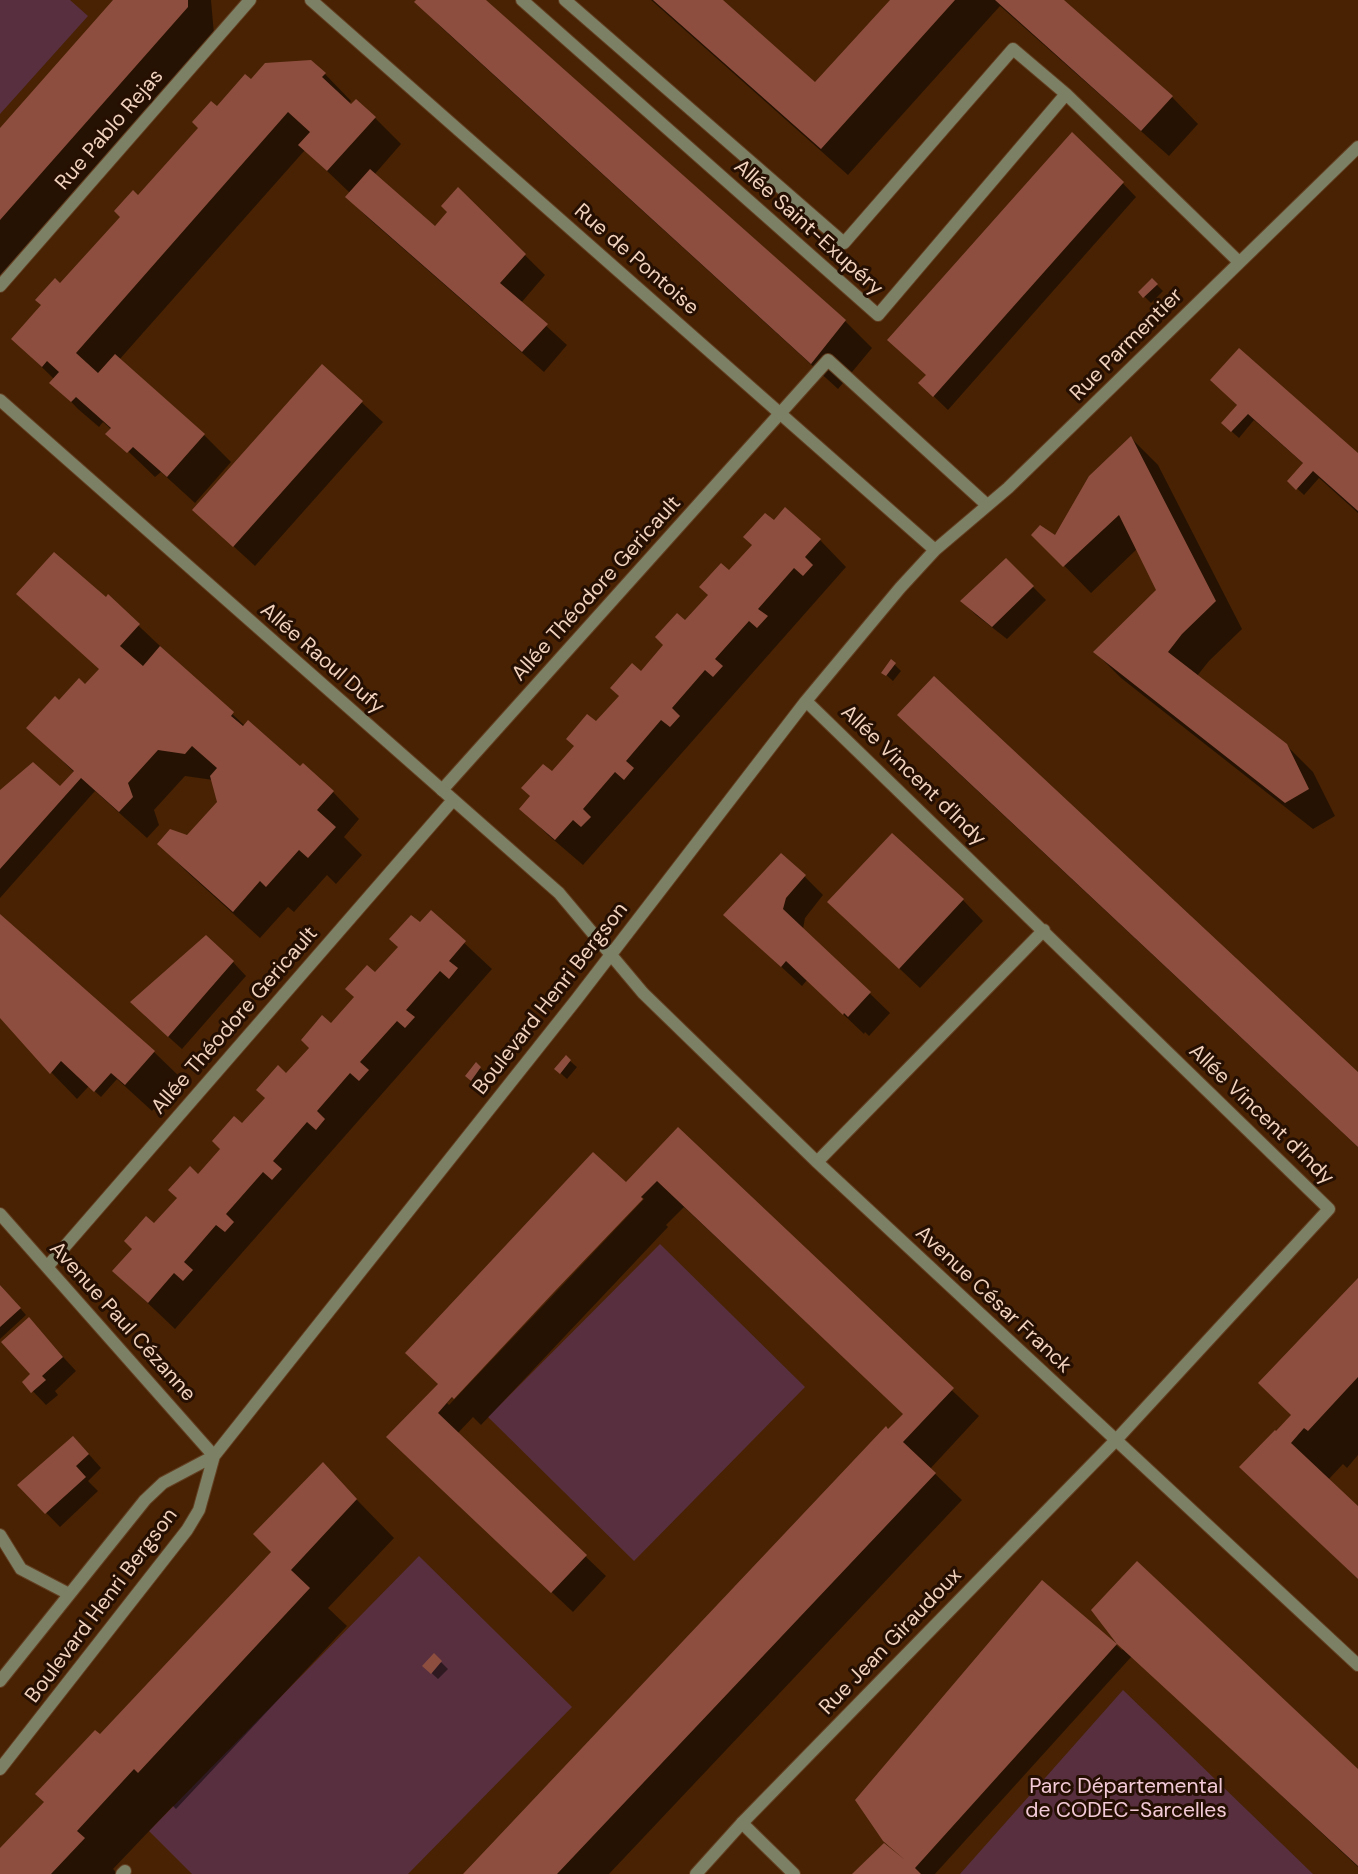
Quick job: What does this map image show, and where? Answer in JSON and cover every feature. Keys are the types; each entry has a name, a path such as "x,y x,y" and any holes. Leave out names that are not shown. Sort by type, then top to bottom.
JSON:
{"street":[{"name":"Rue Pablo Rejas","path":"0,286 250,0"},
{"name":"Rue de Pontoise","path":"311,0 935,550"},
{"name":"Allée Saint-Exupéry","path":"522,0 878,315 1066,94"},
{"name":"Allée Saint-Exupéry","path":"565,0 844,243 1013,49 1066,94 1239,262"},
{"name":"Rue Parmentier","path":"919,567 935,550 1008,488 1358,147"},
{"name":"Allée Théodore Gericault","path":"442,790 828,360 987,505"},
{"name":"Allée Raoul Dufy","path":"0,400 559,893 612,954"},
{"name":"Boulevard Henri Bergson","path":"0,1769 187,1530 199,1510 214,1456 612,954 806,701 919,567"},
{"name":"Allée Vincent d'Indy","path":"806,701 1329,1209 1116,1440"},
{"name":"Allée Théodore Gericault","path":"47,1267 453,800"},
{"path":"817,1162 1044,930"},
{"name":"Avenue César Franck","path":"612,954 644,993 817,1162 1358,1665"},
{"name":"Avenue Paul Cézanne","path":"0,1214 214,1456"},
{"name":"Rue Jean Giraudoux","path":"696,1874 742,1823 1116,1440"},
{"name":"Boulevard Henri Bergson","path":"0,1681 145,1500 163,1482 214,1456"},
{"path":"0,1535 21,1569 69,1594"},
{"path":"742,1823 795,1874"}],"green space":[{"path":"0,0 70,0 88,16 0,114"},
{"path":"660,1244 805,1387 634,1561 488,1417"},
{"path":"419,1556 572,1707 408,1874 192,1874 149,1831"},
{"name":"Parc Départemental de CODEC-Sarcelles","path":"1123,1690 1313,1874 960,1874"}],"building":[{"path":"113,0 188,0 188,7 0,220 0,128"},
{"path":"416,0 486,0 846,320 811,364 414,2"},
{"path":"653,0 723,0 815,82 890,0 955,0 821,149"},
{"path":"995,0 1064,0 1173,96 1141,131"},
{"path":"311,60 326,73 322,77 351,104 356,99 376,117 327,171 298,145 310,132 288,112 76,353 98,373 115,354 205,434 167,477 133,447 127,453 105,434 111,428 76,397 71,402 49,383 59,372 47,361 42,367 11,339 41,305 35,300 55,278 60,283 120,217 114,211 133,190 138,195 198,128 192,122 211,101 217,106 245,74 251,79 265,63"},
{"path":"1072,132 1124,182 933,397 918,383 926,375 887,340"},
{"path":"370,169 435,226 447,212 441,206 458,187 526,254 500,283 548,324 522,352 345,197"},
{"path":"1152,278 1158,284 1143,298 1138,292"},
{"path":"1239,348 1358,453 1358,511 1313,471 1296,490 1287,481 1303,463 1248,414 1231,432 1221,423 1237,405 1210,380"},
{"path":"322,364 363,401 233,547 192,510"},
{"path":"1131,436 1216,601 1182,634 1168,652 1287,744 1309,789 1285,803 1093,652 1156,590 1119,515 1063,567 1031,535 1040,525 1055,535 1089,476"},
{"path":"785,507 821,539 805,557 813,565 803,576 794,568 758,609 768,616 757,628 749,621 715,659 723,666 713,677 705,670 672,708 680,716 670,727 661,720 626,761 634,768 624,780 615,772 583,809 591,817 581,827 573,820 555,840 519,809 530,796 521,788 543,764 552,771 574,746 566,739 587,714 596,721 619,696 610,688 632,663 641,671 663,645 655,637 677,613 685,620 708,595 699,587 721,563 729,570 752,545 743,537 765,513 774,520"},
{"path":"54,552 106,597 108,594 140,624 120,646 143,666 160,646 234,712 231,716 243,726 248,720 300,766 303,763 334,791 317,810 336,827 308,858 299,850 266,887 260,881 233,912 157,844 170,829 187,835 217,802 210,776 217,768 192,746 185,754 158,750 128,783 133,797 119,812 81,778 0,869 0,790 33,762 60,786 74,771 26,728 55,696 59,700 79,678 85,684 99,669 16,594"},
{"path":"1006,558 1034,586 992,627 960,601"},
{"path":"891,659 896,663 886,676 881,673"},
{"path":"934,676 1358,1072 1358,1147 897,715"},
{"path":"892,833 964,899 899,969 827,902"},
{"path":"781,853 806,875 786,898 783,909 871,992 848,1017 844,1013 843,1015 786,961 781,967 723,915"},
{"path":"431,910 466,941 449,961 458,968 449,979 440,971 406,1010 415,1017 405,1028 397,1021 360,1062 369,1070 359,1081 350,1073 317,1111 325,1119 316,1130 307,1122 273,1161 282,1169 272,1180 263,1172 226,1214 234,1222 225,1232 216,1225 184,1262 193,1270 183,1281 174,1273 148,1303 112,1271 132,1249 124,1241 146,1216 154,1223 177,1198 168,1190 190,1166 198,1174 220,1149 212,1141 234,1116 242,1123 265,1098 256,1090 278,1065 286,1073 309,1048 301,1040 322,1015 331,1023 354,997 345,989 367,965 375,972 398,947 389,939 411,915 420,922"},
{"path":"0,914 155,1051 125,1085 111,1073 94,1092 61,1061 50,1074 0,1018"},
{"path":"206,935 234,961 168,1037 130,1002"},
{"path":"566,1055 571,1060 560,1074 554,1069"},
{"path":"476,1062 481,1067 471,1081 465,1076"},
{"path":"678,1127 954,1388 903,1442 936,1473 557,1874 463,1874 886,1426 888,1429 903,1414 657,1181 641,1197 643,1199 454,1399 452,1397 438,1413 587,1555 551,1593 386,1437 438,1384 405,1353 593,1152 626,1182"},
{"path":"1358,1278 1358,1377 1308,1431 1304,1428 1291,1443 1358,1506 1358,1579 1239,1467 1291,1415 1258,1383"},
{"path":"0,1285 21,1308 0,1327"},
{"path":"29,1317 63,1357 42,1376 46,1380 31,1393 22,1382 30,1374 1,1342"},
{"path":"73,1436 89,1454 76,1466 86,1477 45,1514 17,1485"},
{"path":"323,1462 357,1499 291,1570 310,1588 138,1773 134,1769 77,1831 85,1838 51,1874 0,1874 0,1848 44,1802 35,1794 95,1730 100,1734 271,1552 253,1534"},
{"path":"1137,1561 1358,1769 1358,1866 1117,1644 1091,1610"},
{"path":"1042,1580 1117,1644 915,1868 921,1874 852,1874 884,1843 905,1860 883,1841 855,1800"},
{"path":"434,1653 442,1661 431,1674 422,1666"}]}
